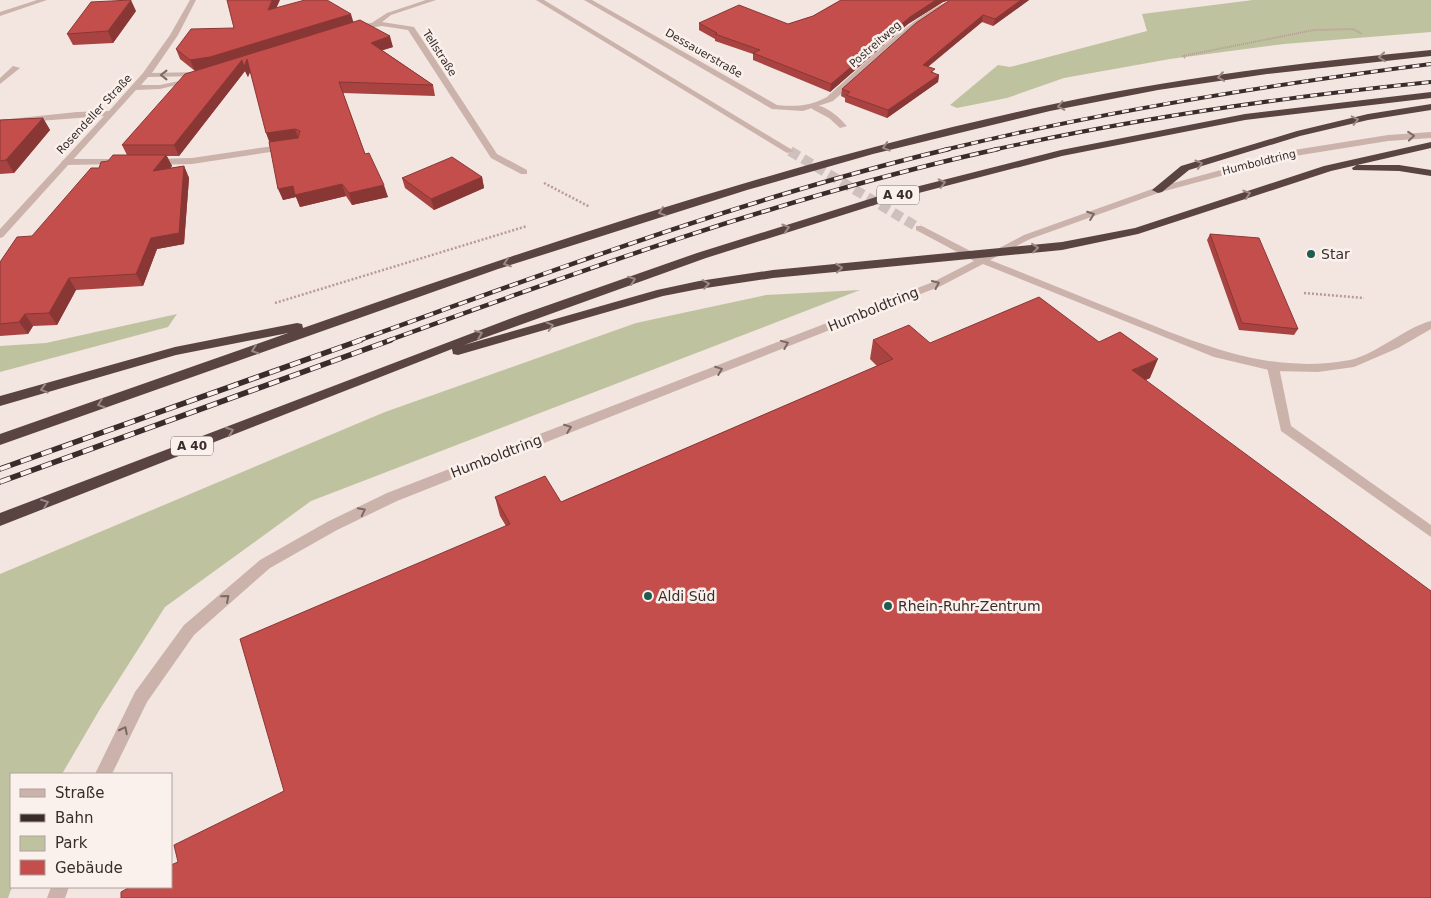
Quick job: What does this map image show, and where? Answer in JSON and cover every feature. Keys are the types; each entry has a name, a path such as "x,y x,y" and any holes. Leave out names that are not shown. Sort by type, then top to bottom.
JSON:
{"highway":[{"path":"0,440 541,251 708,198 893,145 998,119 1102,97 1309,65 1431,53"},
{"name":"A 40","path":"0,520 507,323 755,238 932,186 1044,157 1194,127 1284,112 1431,95"},
{"path":"1158,190 1185,168 1297,134 1368,117 1431,107"},
{"path":"384,371 575,319 661,293 699,285 773,274 1062,246 1138,231 1328,168 1431,145"},
{"path":"1328,168 1399,168 1431,173"},
{"path":"0,401 175,352 350,317"}],"street":[{"path":"0,14 44,0"},
{"name":"Rosendeller Straße","path":"0,235 146,75 174,35 192,0"},
{"path":"374,24 389,14 433,0"},
{"path":"539,0 790,151"},
{"name":"Dessauerstraße","path":"586,0 775,107 796,110 815,107"},
{"name":"Postreitweg","path":"815,107 830,99 911,27 952,0"},
{"name":"Tellstraße","path":"343,32 374,24 394,24 411,28 494,156 524,172"},
{"path":"0,82 16,68"},
{"path":"134,88 160,87 208,74 146,75"},
{"path":"815,107 832,116 843,126"},
{"path":"0,122 77,114 110,113"},
{"name":"Humboldtring","path":"103,773 141,697 189,630 265,564 332,526 392,496 937,284 1027,237 1158,190 1294,153 1388,138 1431,135"},
{"path":"66,162 192,161 299,146"},
{"path":"919,228 981,260 1180,340 1218,354 1273,367 1318,368 1354,363 1394,345 1431,324"},
{"path":"1273,367 1286,428 1431,532"}],"path":[{"path":"1187,61 1183,56 1314,30 1353,29 1368,37"},
{"path":"524,172 590,207 580,210"},
{"path":"272,304 533,224"},
{"path":"1304,293 1364,298"}],"green space":[{"path":"1253,0 1431,0 1431,32 1284,44 1170,59 1064,78 1007,98 957,108 950,105 998,65 1010,67 1147,31 1142,14"},
{"path":"860,290 311,501 165,607 100,709 63,773 10,773 10,888 12,888 8,898 0,898 0,574 385,412 636,323 766,295"},
{"path":"177,314 168,327 0,372 0,346 46,343"}],"building":[{"path":"131,0 108,31 67,34 91,2"},
{"path":"227,0 272,0 268,10 305,0 327,0 351,14 210,57 190,60 176,49 191,29 234,28"},
{"path":"841,0 936,0 910,17 831,84 753,53 760,50 715,34 717,33 699,23 739,5 788,24 813,16"},
{"path":"950,0 1021,0 995,19 983,15 923,65 935,69 931,72 939,75 888,110 846,95 850,92 842,89 916,23"},
{"path":"360,20 390,36 371,43 433,85 339,82 365,154 369,153 384,185 349,193 342,184 295,195 293,186 278,189 269,142 298,138 300,131 295,129 266,133 247,59 244,67 242,60 174,145 122,145 185,74"},
{"path":"43,118 6,160 0,161 0,120"},
{"path":"113,155 166,155 153,171 184,166 179,233 151,238 136,274 69,278 49,313 25,314 19,322 0,324 0,262 17,237 32,236 91,168 99,168 101,162 108,161"},
{"path":"452,157 482,177 431,199 402,178"},
{"path":"1210,234 1259,238 1298,329 1242,323"},
{"name":"Rhein-Ruhr-Zentrum","path":"1039,297 1099,342 1120,332 1158,359 1132,370 1431,591 1431,898 121,898 121,892 128,888 172,888 172,865 178,862 174,845 284,791 240,639 510,524 495,497 545,476 561,502 893,359 873,340 909,325 930,343"}],"tunnel":[{"path":"790,151 919,228"}],"railway":[{"path":"944,150 1065,123 1186,100 1431,64"},
{"path":"993,150 1156,118 1321,94 1431,82"},
{"path":"357,341 577,262 725,212 799,189 949,149"},
{"path":"387,341 614,260 766,211 920,167 998,149"},
{"path":"0,469 361,340"},
{"path":"0,482 391,340"}],"place":[{"name":"Star","path":"1311,254"},
{"name":"Aldi Süd","path":"648,596"},
{"name":"Rhein-Ruhr-Zentrum","path":"888,606"}]}
